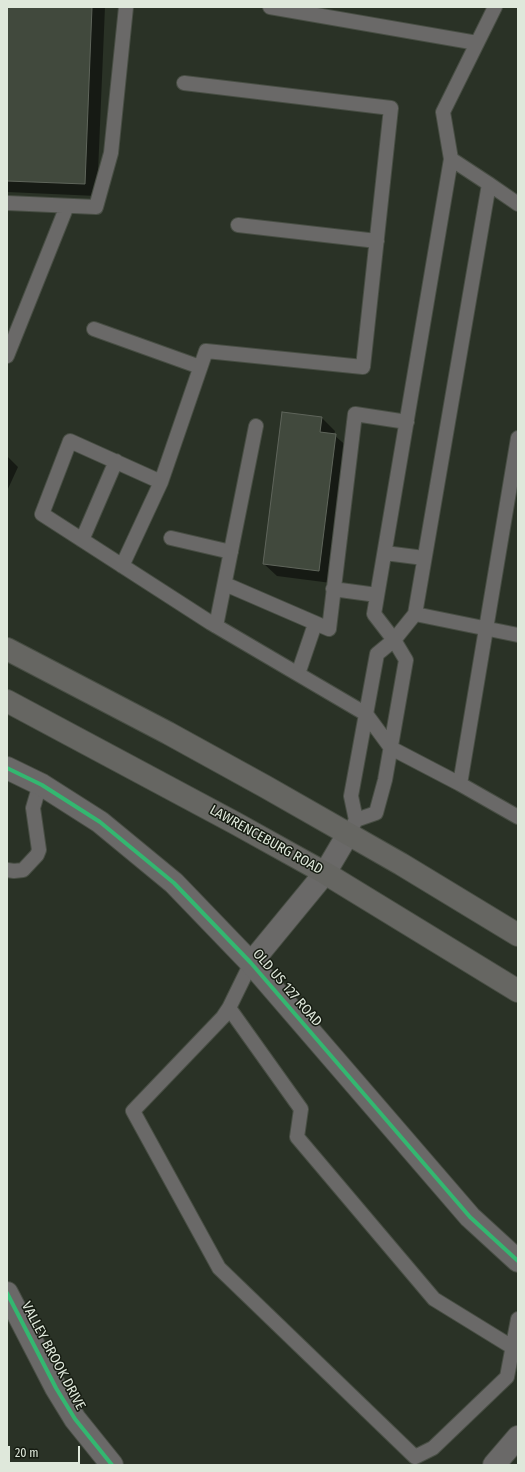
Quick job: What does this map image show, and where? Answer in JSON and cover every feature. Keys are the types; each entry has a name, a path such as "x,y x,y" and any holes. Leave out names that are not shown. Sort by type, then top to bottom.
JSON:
{"highway":[{"path":"7,649 352,827 518,935"},
{"name":"LAWRENCEBURG ROAD","path":"7,701 201,804 325,873 518,990"}],"street":[{"name":"OLD US 127 ROAD","path":"7,768 40,784 100,822 174,883 251,963 470,1217 518,1261"},
{"path":"251,963 325,873 352,827"},
{"name":"VALLEY BROOK DRIVE","path":"7,1293 56,1388 75,1419 112,1465"},
{"path":"494,1465 518,1437"}],"lane":[{"path":"7,203 96,207 111,153 126,7"},
{"path":"270,7 477,43"},
{"path":"489,184 415,614 394,640 377,654 351,796 352,827 376,813 391,748 406,660 394,640 374,614 451,159 443,112 495,7"},
{"path":"122,566 161,482 206,351 363,367 391,108 184,83"},
{"path":"451,159 518,204"},
{"path":"7,356 67,206"},
{"path":"238,225 377,241"},
{"path":"94,329 200,367"},
{"path":"225,584 329,629 355,414 407,422"},
{"path":"216,626 256,426"},
{"path":"460,784 518,438"},
{"path":"161,482 70,441 42,514 216,626 366,714 391,748 460,784 518,817"},
{"path":"82,540 116,461"},
{"path":"171,538 231,552"},
{"path":"385,553 424,558"},
{"path":"333,589 378,595"},
{"path":"415,614 518,635"},
{"path":"298,674 316,624"},
{"path":"7,870 23,870 37,855 39,850 33,808 40,784"},
{"path":"251,963 230,1008 133,1111 219,1268 415,1457 433,1448 507,1377 518,1318"},
{"path":"230,1008 301,1109 297,1137 434,1299 512,1347"}],"building":[{"path":"7,7 92,7 85,184 7,181"},
{"path":"282,412 322,417 320,432 336,434 319,571 263,564"}],"cycle path":[{"path":"7,768 42,785 100,822 174,883 251,963 470,1217 518,1261"},
{"path":"7,1293 56,1388 75,1419 112,1465"}]}
